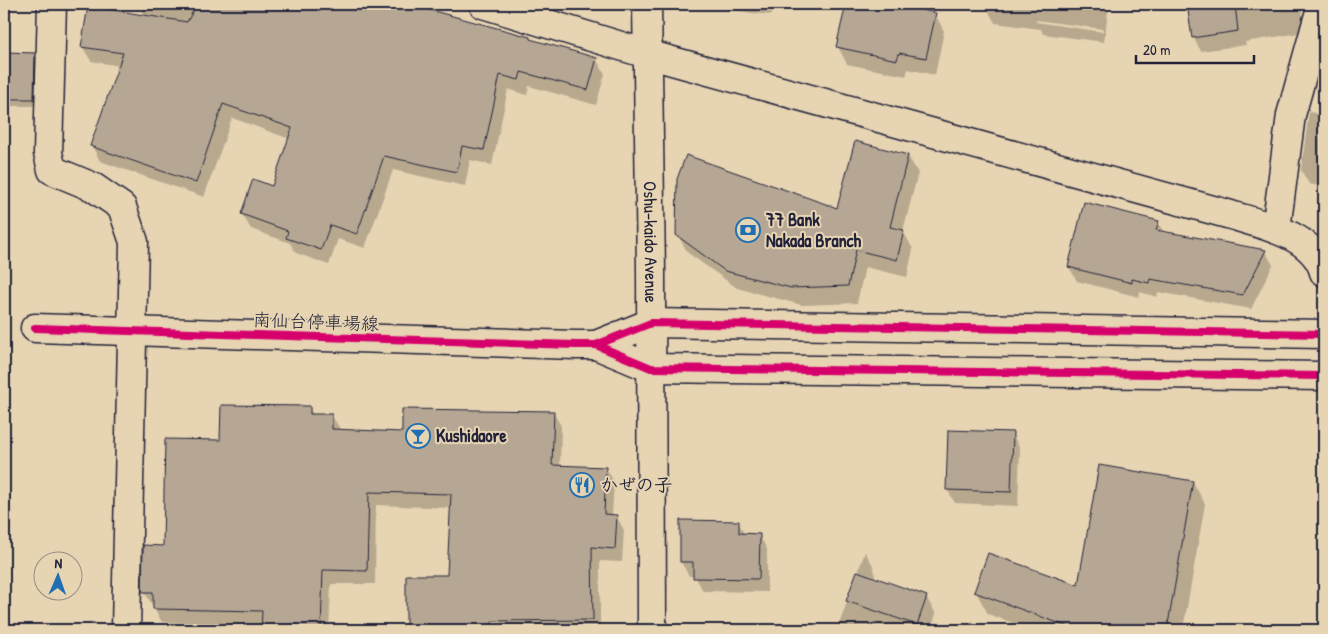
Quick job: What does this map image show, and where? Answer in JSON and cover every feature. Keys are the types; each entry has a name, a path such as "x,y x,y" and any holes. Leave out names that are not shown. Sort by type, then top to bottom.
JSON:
{"street":[{"path":"52,4 48,153 52,170 93,187 122,207 134,242 126,630"},
{"path":"483,4 647,54 1276,229 1298,240 1312,250 1322,262 1324,272"},
{"name":"Oshu-kaido Avenue","path":"647,4 652,630"},
{"path":"1276,229 1291,115 1322,4"},
{"path":"651,323 1324,334"},
{"name":"南仙台停車場線","path":"596,345 651,323"},
{"name":"南仙台停車場線","path":"35,328 596,345 651,368"},
{"path":"651,368 1324,376"}],"building":[{"path":"197,4 408,4 530,37 530,39 597,58 588,90 521,72 519,80 500,75 484,150 462,146 457,172 384,156 357,234 330,225 321,250 286,238 288,231 241,214 253,179 272,186 292,128 223,104 196,183 90,146 123,53 81,47 88,6 187,22"},
{"path":"846,4 894,4 936,13 926,58 899,53 897,60 836,47"},
{"path":"1187,4 1235,4 1238,31 1192,38"},
{"path":"4,52 35,53 34,99 4,99"},
{"path":"855,141 908,155 890,227 904,230 897,260 856,250 848,286 791,288 725,271 676,235 677,179 686,155 837,208"},
{"path":"1084,202 1159,221 1156,230 1266,250 1243,295 1150,279 1149,283 1132,279 1132,283 1068,267"},
{"path":"221,405 310,406 310,414 332,414 332,429 402,432 402,409 554,411 552,465 606,467 604,514 617,515 615,549 592,547 593,620 492,621 492,627 406,626 406,575 447,575 451,494 369,492 367,571 323,570 321,630 261,630 262,611 153,609 153,592 142,592 143,545 163,546 165,439 220,440"},
{"path":"948,430 1013,432 1011,492 946,490"},
{"path":"1099,465 1193,481 1167,630 1077,630 974,592 988,553 1078,585"},
{"path":"680,520 739,521 739,533 760,534 759,579 693,578 693,562 680,562"},
{"path":"857,571 927,596 917,625 846,601"}],"cycle path":[{"path":"35,328 576,345 596,345 651,323 1324,334"},
{"path":"596,345 651,368 1324,376"}],"place":[{"name":"77 Bank Nakada Branch","path":"748,230"},
{"name":"Kushidaore","path":"418,436"},
{"name":"かぜの子","path":"582,485"}]}
